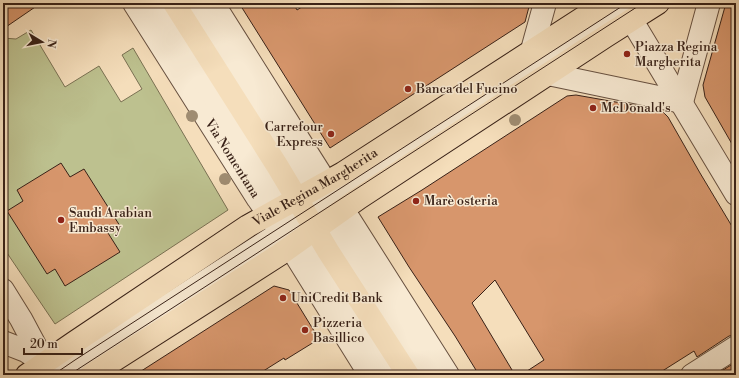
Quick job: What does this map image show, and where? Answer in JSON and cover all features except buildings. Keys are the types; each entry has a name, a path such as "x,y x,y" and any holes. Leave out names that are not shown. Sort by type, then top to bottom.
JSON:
{"main road":[{"name":"Via Nomentana","path":"174,3 408,375"},
{"name":"Viale Regina Margherita","path":"91,375 274,258 307,214 343,173 532,50 624,8 658,3"},
{"name":"Viale Regina Margherita","path":"46,372 75,342 248,226 307,214 548,74 624,8"}],"street":[{"name":"Via Nomentana","path":"134,3 307,214 448,375"},
{"name":"Via Nomentana","path":"154,3 426,375"},
{"name":"Via Nomentana","path":"191,3 299,172 316,259 390,375"},
{"name":"Via Nomentana","path":"213,3 307,214 370,375"},
{"path":"532,50 545,3"},
{"path":"682,102 709,3"},
{"name":"Viale Regina Margherita","path":"307,214 624,8"},
{"path":"624,8 736,194"},
{"path":"548,74 682,102"},
{"path":"3,290 19,315 46,372"},
{"path":"3,342 26,351 46,372"},
{"path":"692,375 736,347"}],"green space":[{"path":"31,30 65,87 99,66 121,102 142,89 122,55 133,48 228,210 55,324 3,247 3,38 16,39"}],"tram line":[{"path":"53,375 627,3"},
{"path":"69,375 643,3"}],"place":[{"name":"Piazza Regina Margherita","path":"627,54"},
{"name":"Banca del Fucino","path":"408,89"},
{"name":"McDonald's","path":"593,108"},
{"name":"Carrefour Express","path":"331,134"},
{"name":"Marè osteria","path":"416,201"},
{"name":"Saudi Arabian Embassy","path":"61,220"},
{"name":"UniCredit Bank","path":"283,298"},
{"name":"Pizzeria Basillico","path":"305,330"}]}
